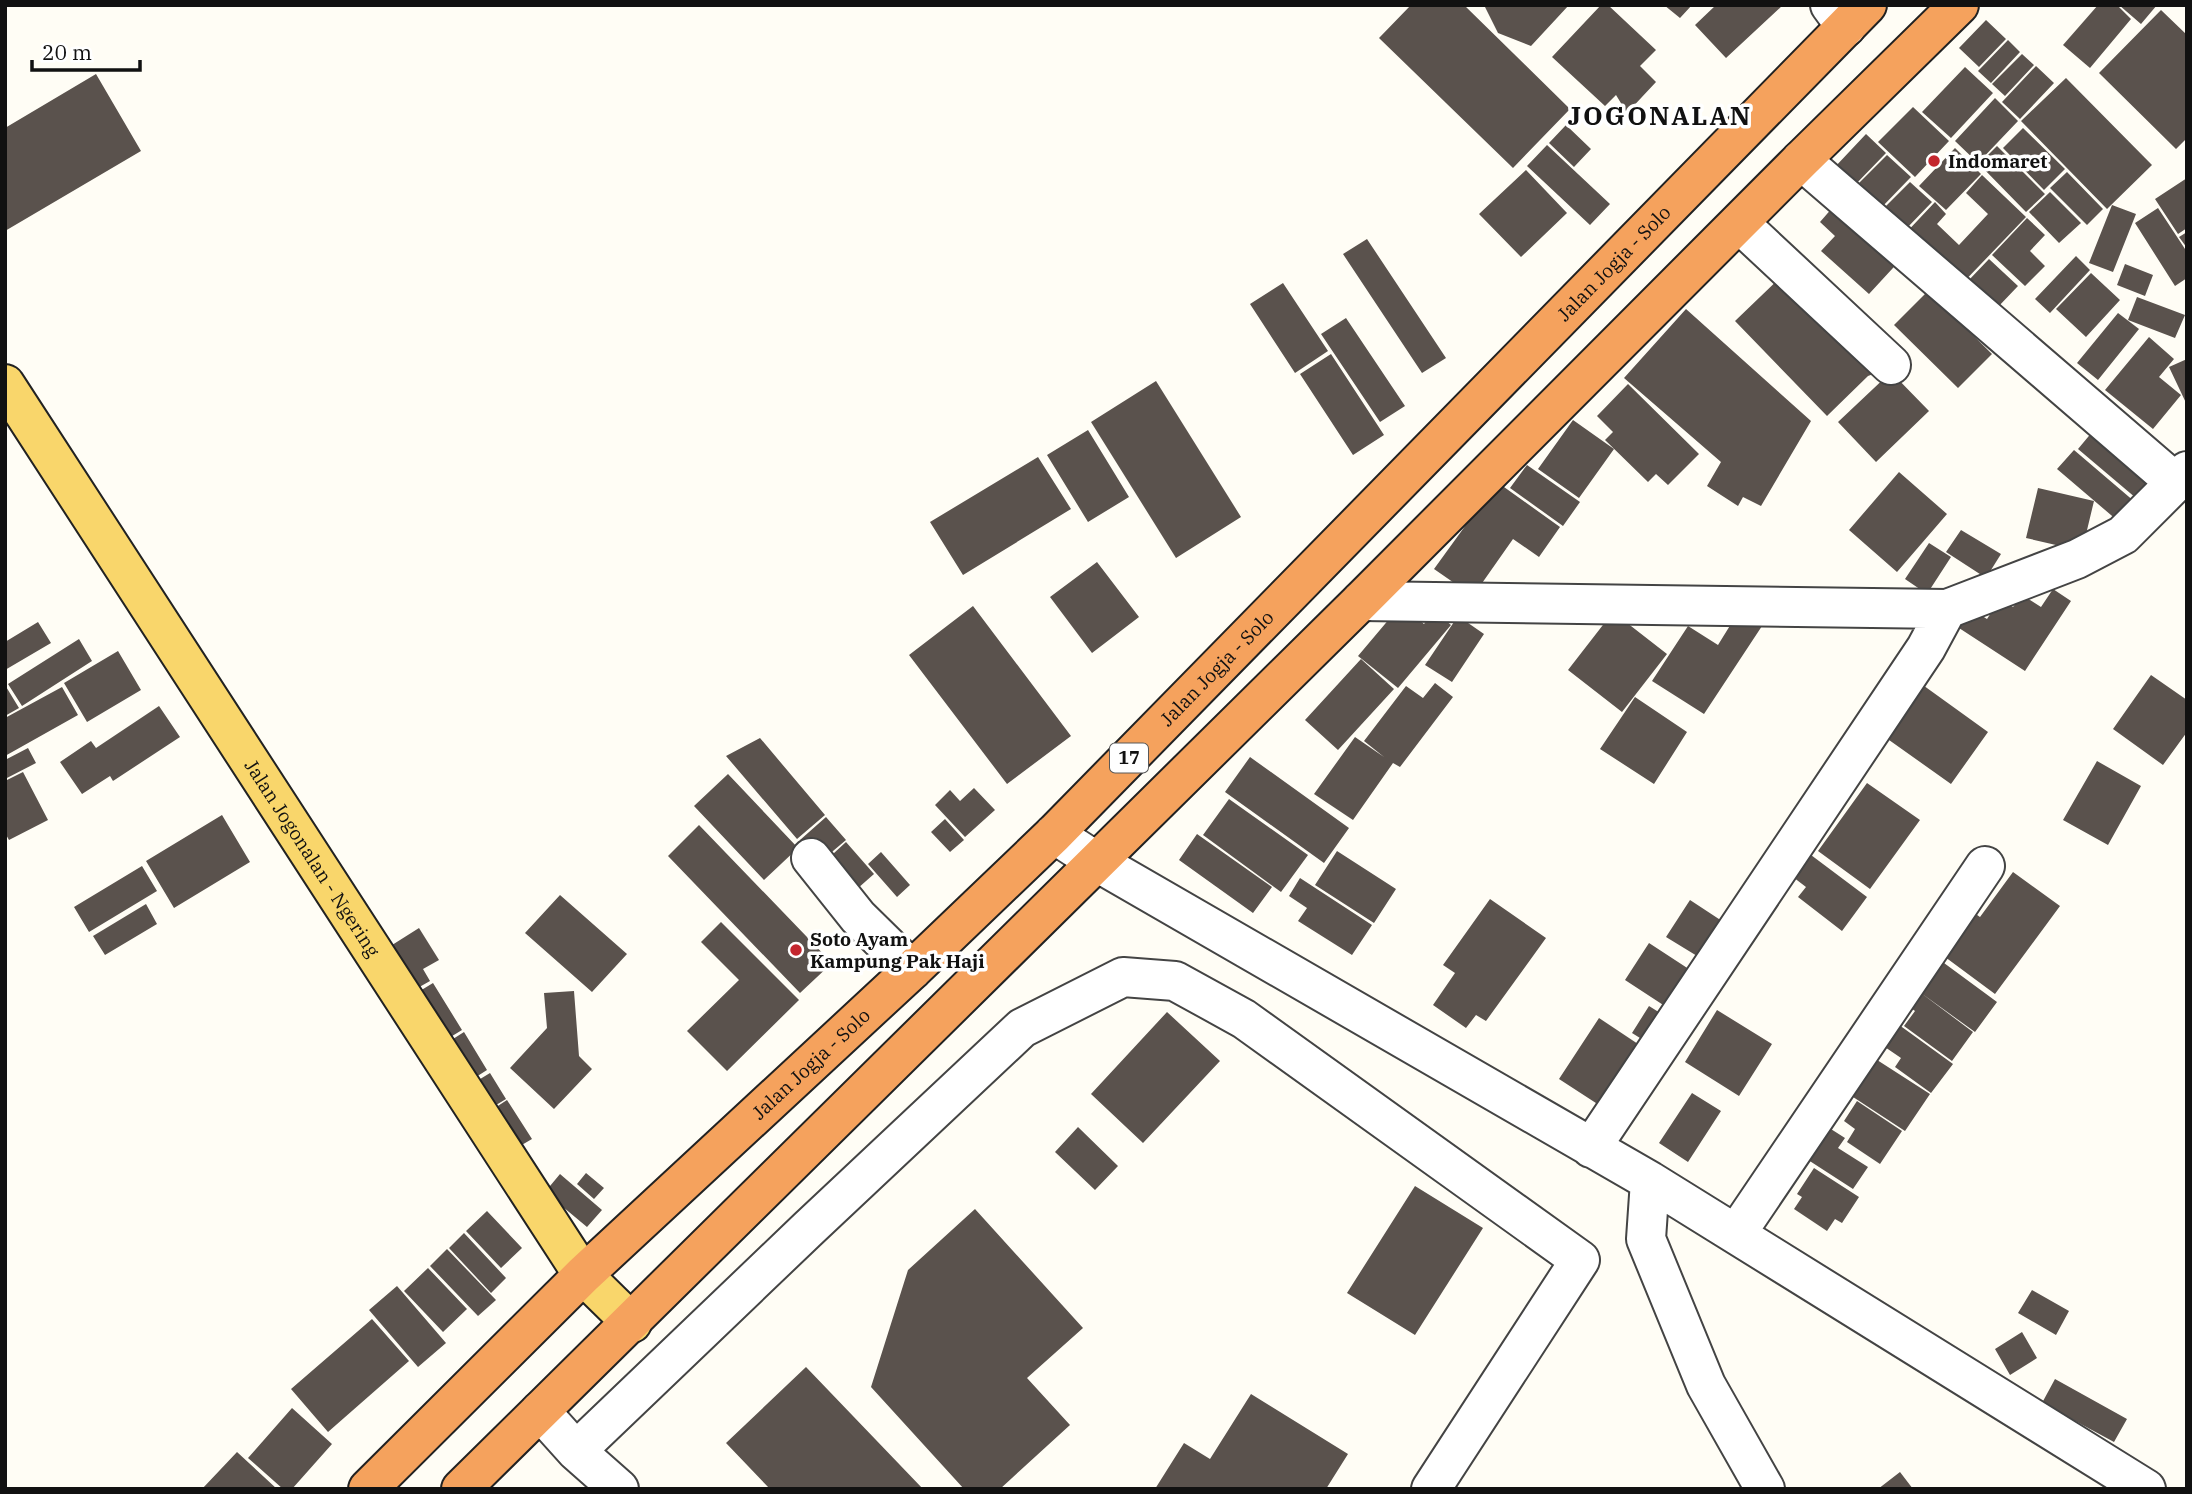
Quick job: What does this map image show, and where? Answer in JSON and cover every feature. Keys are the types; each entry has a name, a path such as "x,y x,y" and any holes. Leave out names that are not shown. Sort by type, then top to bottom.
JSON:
{"highway":[{"name":"17","path":"461,1489 1361,601 1959,5"},
{"name":"Jalan Jogja - Solo","path":"368,1489 583,1275 912,970 1054,834 1848,12"}],"main road":[{"name":"Jalan Jogonalan - Ngering","path":"5,384 583,1275 632,1323"}],"street":[{"path":"1361,601 1947,609 2077,559 2123,535 2181,477 1801,160"},
{"path":"1739,223 1891,365"},
{"path":"1591,1149 1926,648 1947,609"},
{"path":"1054,834 1097,862 1650,1181 2146,1489"},
{"path":"811,858 858,917 912,970"},
{"path":"1736,1234 1985,866"},
{"path":"576,1451 1022,1028 1123,977 1175,981 1244,1019 1580,1260 1431,1489"},
{"path":"1650,1181 1646,1238 1706,1385 1765,1489"},
{"path":"540,1411 576,1451 619,1489"}],"building":[{"path":"1411,5 1464,5 1570,109 1513,168 1379,38"},
{"path":"1484,5 1569,5 1531,46 1498,33"},
{"path":"1601,5 1608,5 1656,50 1640,66 1656,82 1627,113 1616,95 1605,106 1552,57"},
{"path":"1664,5 1692,5 1680,18"},
{"path":"1716,5 1783,5 1726,58 1695,25"},
{"path":"2098,5 2117,5 2131,19 2090,68 2063,45"},
{"path":"2119,5 2157,5 2141,24"},
{"path":"2161,10 2187,35 2187,138 2176,149 2099,73"},
{"path":"1986,20 2006,39 1979,67 1959,48"},
{"path":"2008,40 2020,52 1991,83 1978,71"},
{"path":"2022,54 2034,65 2005,96 1992,84"},
{"path":"2036,66 2054,83 2020,119 2002,102"},
{"path":"1965,67 1993,93 1951,138 1922,112"},
{"path":"96,74 141,151 5,231 5,128"},
{"path":"2066,78 2152,165 2107,209 2021,121"},
{"path":"1995,98 2018,121 1978,163 1955,141"},
{"path":"1913,107 1949,141 1915,177 1878,142"},
{"path":"1566,125 1591,149 1574,167 1549,143"},
{"path":"2023,128 2065,169 2044,190 2003,148"},
{"path":"1866,134 1886,153 1853,187 1834,168"},
{"path":"1547,145 1610,204 1590,225 1527,166"},
{"path":"1997,146 2045,194 2026,212 1979,164"},
{"path":"1955,148 1981,174 1946,210 1919,186"},
{"path":"1887,155 1911,177 1880,209 1856,186"},
{"path":"1526,170 1567,213 1521,257 1479,214"},
{"path":"2067,172 2103,209 2087,225 2050,188"},
{"path":"1982,175 2026,217 1957,289 1902,237 1935,202 1946,214 1937,224 1959,245 1988,214 1966,193"},
{"path":"2187,178 2187,228 2178,234 2155,199"},
{"path":"1910,182 1932,202 1905,230 1883,209"},
{"path":"2050,192 2081,223 2059,243 2029,212"},
{"path":"1840,199 1904,256 1869,294 1821,251 1835,236 1820,222"},
{"path":"2112,205 2136,214 2113,272 2089,263"},
{"path":"2158,208 2187,252 2187,278 2175,286 2135,223"},
{"path":"2027,218 2045,235 2030,251 2045,266 2025,286 1992,255"},
{"path":"2187,232 2187,248 2179,237"},
{"path":"1367,239 1446,358 1422,373 1343,254"},
{"path":"2076,256 2090,270 2050,313 2035,299"},
{"path":"1989,259 2018,286 1997,308 1968,281"},
{"path":"2125,264 2153,275 2145,296 2117,285"},
{"path":"1787,271 1884,370 1868,376 1827,416 1735,321"},
{"path":"2091,273 2120,300 2086,337 2056,309"},
{"path":"1283,283 1328,351 1295,373 1250,304"},
{"path":"1928,291 1992,354 1958,388 1894,325"},
{"path":"2137,297 2185,315 2175,338 2128,320"},
{"path":"1686,309 1811,421 1761,506 1743,497 1738,506 1707,486 1721,462 1624,378"},
{"path":"2118,313 2139,329 2098,380 2077,363"},
{"path":"1346,318 1405,406 1380,422 1321,334"},
{"path":"2149,337 2174,359 2159,377 2181,395 2153,429 2105,390"},
{"path":"1331,354 1384,435 1353,455 1300,374"},
{"path":"2187,359 2187,405 2169,367"},
{"path":"1891,372 1929,411 1876,462 1838,422"},
{"path":"1156,381 1241,517 1176,558 1091,422"},
{"path":"1628,384 1699,454 1668,485 1656,474 1648,482 1605,440 1613,432 1597,416"},
{"path":"1573,420 1614,449 1579,498 1538,469"},
{"path":"2098,425 2163,481 2143,504 2078,449"},
{"path":"1088,430 1129,497 1088,522 1047,455"},
{"path":"2074,450 2142,508 2125,527 2057,469"},
{"path":"1038,457 1071,509 963,575 930,522"},
{"path":"1527,465 1580,502 1563,526 1510,488"},
{"path":"1899,472 1947,514 1897,572 1849,530"},
{"path":"1497,482 1560,527 1539,557 1513,539 1473,596 1434,569"},
{"path":"2038,488 2094,501 2082,551 2026,538"},
{"path":"1961,530 2001,554 1986,578 1946,552"},
{"path":"1929,543 1951,557 1927,594 1905,579"},
{"path":"1097,562 1139,617 1092,653 1050,597"},
{"path":"2053,589 2071,601 2025,671 1959,628 1971,609 1987,619 2000,599 2013,607 2022,595 2041,607"},
{"path":"1401,605 1424,624 1434,611 1451,625 1398,688 1358,656"},
{"path":"973,606 1071,736 1007,784 909,655"},
{"path":"1739,611 1762,626 1704,714 1652,681 1688,626 1718,645"},
{"path":"1613,612 1667,654 1622,712 1568,670"},
{"path":"1458,616 1484,634 1452,682 1425,665"},
{"path":"38,622 51,643 5,670 5,642"},
{"path":"79,639 92,661 22,706 8,684"},
{"path":"118,651 141,690 87,722 64,683"},
{"path":"1361,659 1394,689 1338,750 1305,720"},
{"path":"2151,675 2187,700 2187,732 2163,765 2113,729"},
{"path":"1435,683 1453,697 1400,767 1393,763 1353,820 1314,794 1355,737 1384,757 1364,741 1406,686 1423,698"},
{"path":"1920,683 1988,732 1951,784 1882,735"},
{"path":"5,685 19,708 5,716"},
{"path":"62,687 78,715 5,756 5,718"},
{"path":"1635,697 1687,732 1654,784 1600,749"},
{"path":"159,706 180,737 113,781 110,776 82,794 60,762 91,741 96,748"},
{"path":"760,738 825,815 797,839 726,756"},
{"path":"28,748 36,763 5,779 5,760"},
{"path":"1250,757 1349,828 1324,863 1225,792"},
{"path":"2097,761 2141,786 2108,845 2063,820"},
{"path":"23,772 48,820 9,840 5,833 5,781"},
{"path":"728,774 798,848 764,880 694,806"},
{"path":"1867,783 1920,820 1870,889 1818,851"},
{"path":"974,788 995,810 965,837 935,805 950,790 960,801"},
{"path":"1229,799 1308,855 1281,892 1203,835"},
{"path":"222,815 250,862 174,908 146,861"},
{"path":"826,817 846,840 820,862 800,840"},
{"path":"945,819 964,840 950,852 931,832"},
{"path":"699,825 832,963 800,993 668,856"},
{"path":"1197,834 1272,887 1253,913 1179,860"},
{"path":"846,842 874,874 849,896 821,865"},
{"path":"1337,851 1396,889 1374,923 1315,885"},
{"path":"881,852 910,885 897,897 868,864"},
{"path":"1807,852 1867,897 1842,931 1798,897 1806,887 1789,874"},
{"path":"142,866 157,891 89,932 74,907"},
{"path":"2013,872 2060,906 1995,994 1941,954 1970,910 1980,917"},
{"path":"1300,878 1372,925 1352,955 1298,921 1307,908 1289,896"},
{"path":"560,895 627,954 592,992 525,933"},
{"path":"1490,899 1546,938 1486,1021 1476,1015 1466,1028 1433,1005 1455,973 1443,965"},
{"path":"1690,900 1725,923 1702,959 1666,937"},
{"path":"146,904 157,924 105,955 93,936"},
{"path":"721,922 799,1000 727,1071 687,1031 739,980 701,942"},
{"path":"419,928 439,960 423,969 430,981 407,994 381,952"},
{"path":"1649,943 1701,977 1677,1014 1625,980"},
{"path":"1944,963 1997,1002 1975,1032 1921,993 1973,1032 1952,1061 1904,1026 1915,1011 1904,1003 1931,979"},
{"path":"433,983 462,1030 439,1044 410,997"},
{"path":"574,991 579,1056 592,1069 554,1109 510,1068 547,1028 544,993"},
{"path":"1649,1006 1673,1021 1656,1048 1632,1033"},
{"path":"1717,1010 1772,1044 1739,1096 1685,1062"},
{"path":"1167,1012 1220,1061 1143,1143 1091,1094"},
{"path":"1599,1018 1638,1044 1599,1105 1559,1079"},
{"path":"1895,1022 1953,1064 1931,1093 1895,1067 1901,1058 1879,1043"},
{"path":"464,1032 487,1070 465,1084 442,1046"},
{"path":"1874,1058 1930,1094 1905,1131 1850,1095"},
{"path":"490,1073 506,1099 483,1113 467,1087"},
{"path":"1692,1093 1721,1111 1688,1162 1659,1143"},
{"path":"507,1100 532,1139 508,1153 484,1115"},
{"path":"1857,1101 1902,1131 1880,1164 1847,1142 1855,1129 1844,1121"},
{"path":"1823,1124 1845,1138 1838,1148 1868,1167 1853,1189 1802,1156"},
{"path":"1078,1127 1118,1166 1095,1190 1055,1152"},
{"path":"1814,1168 1859,1197 1842,1223 1835,1219 1827,1231 1794,1209 1802,1197 1797,1194"},
{"path":"586,1173 604,1188 594,1199 577,1184"},
{"path":"560,1174 602,1210 587,1227 545,1192"},
{"path":"1415,1186 1483,1228 1415,1335 1347,1293"},
{"path":"975,1209 1083,1328 1027,1378 1070,1425 1000,1489 964,1489 871,1387 908,1270"},
{"path":"487,1211 522,1248 501,1268 466,1231"},
{"path":"464,1233 506,1278 491,1293 449,1248"},
{"path":"447,1249 496,1300 478,1316 430,1266"},
{"path":"428,1268 467,1309 443,1332 404,1291"},
{"path":"397,1286 446,1343 418,1367 369,1310"},
{"path":"2032,1290 2069,1311 2056,1335 2018,1313"},
{"path":"372,1319 409,1361 328,1432 291,1389"},
{"path":"2022,1332 2037,1358 2010,1375 1995,1349"},
{"path":"806,1367 923,1489 770,1489 726,1443"},
{"path":"2055,1379 2127,1419 2114,1442 2042,1403"},
{"path":"1251,1394 1348,1454 1326,1489 1155,1489 1184,1443 1210,1459"},
{"path":"292,1408 332,1444 292,1489 283,1489 248,1458"},
{"path":"237,1452 277,1489 202,1489"},
{"path":"1900,1472 1913,1489 1878,1489"}],"place":[{"name":"Indomaret","path":"1934,161"},
{"name":"Soto Ayam Kampung Pak Haji","path":"796,950"}],"district":[{"name":"JOGONALAN","path":"1660,116"}]}
